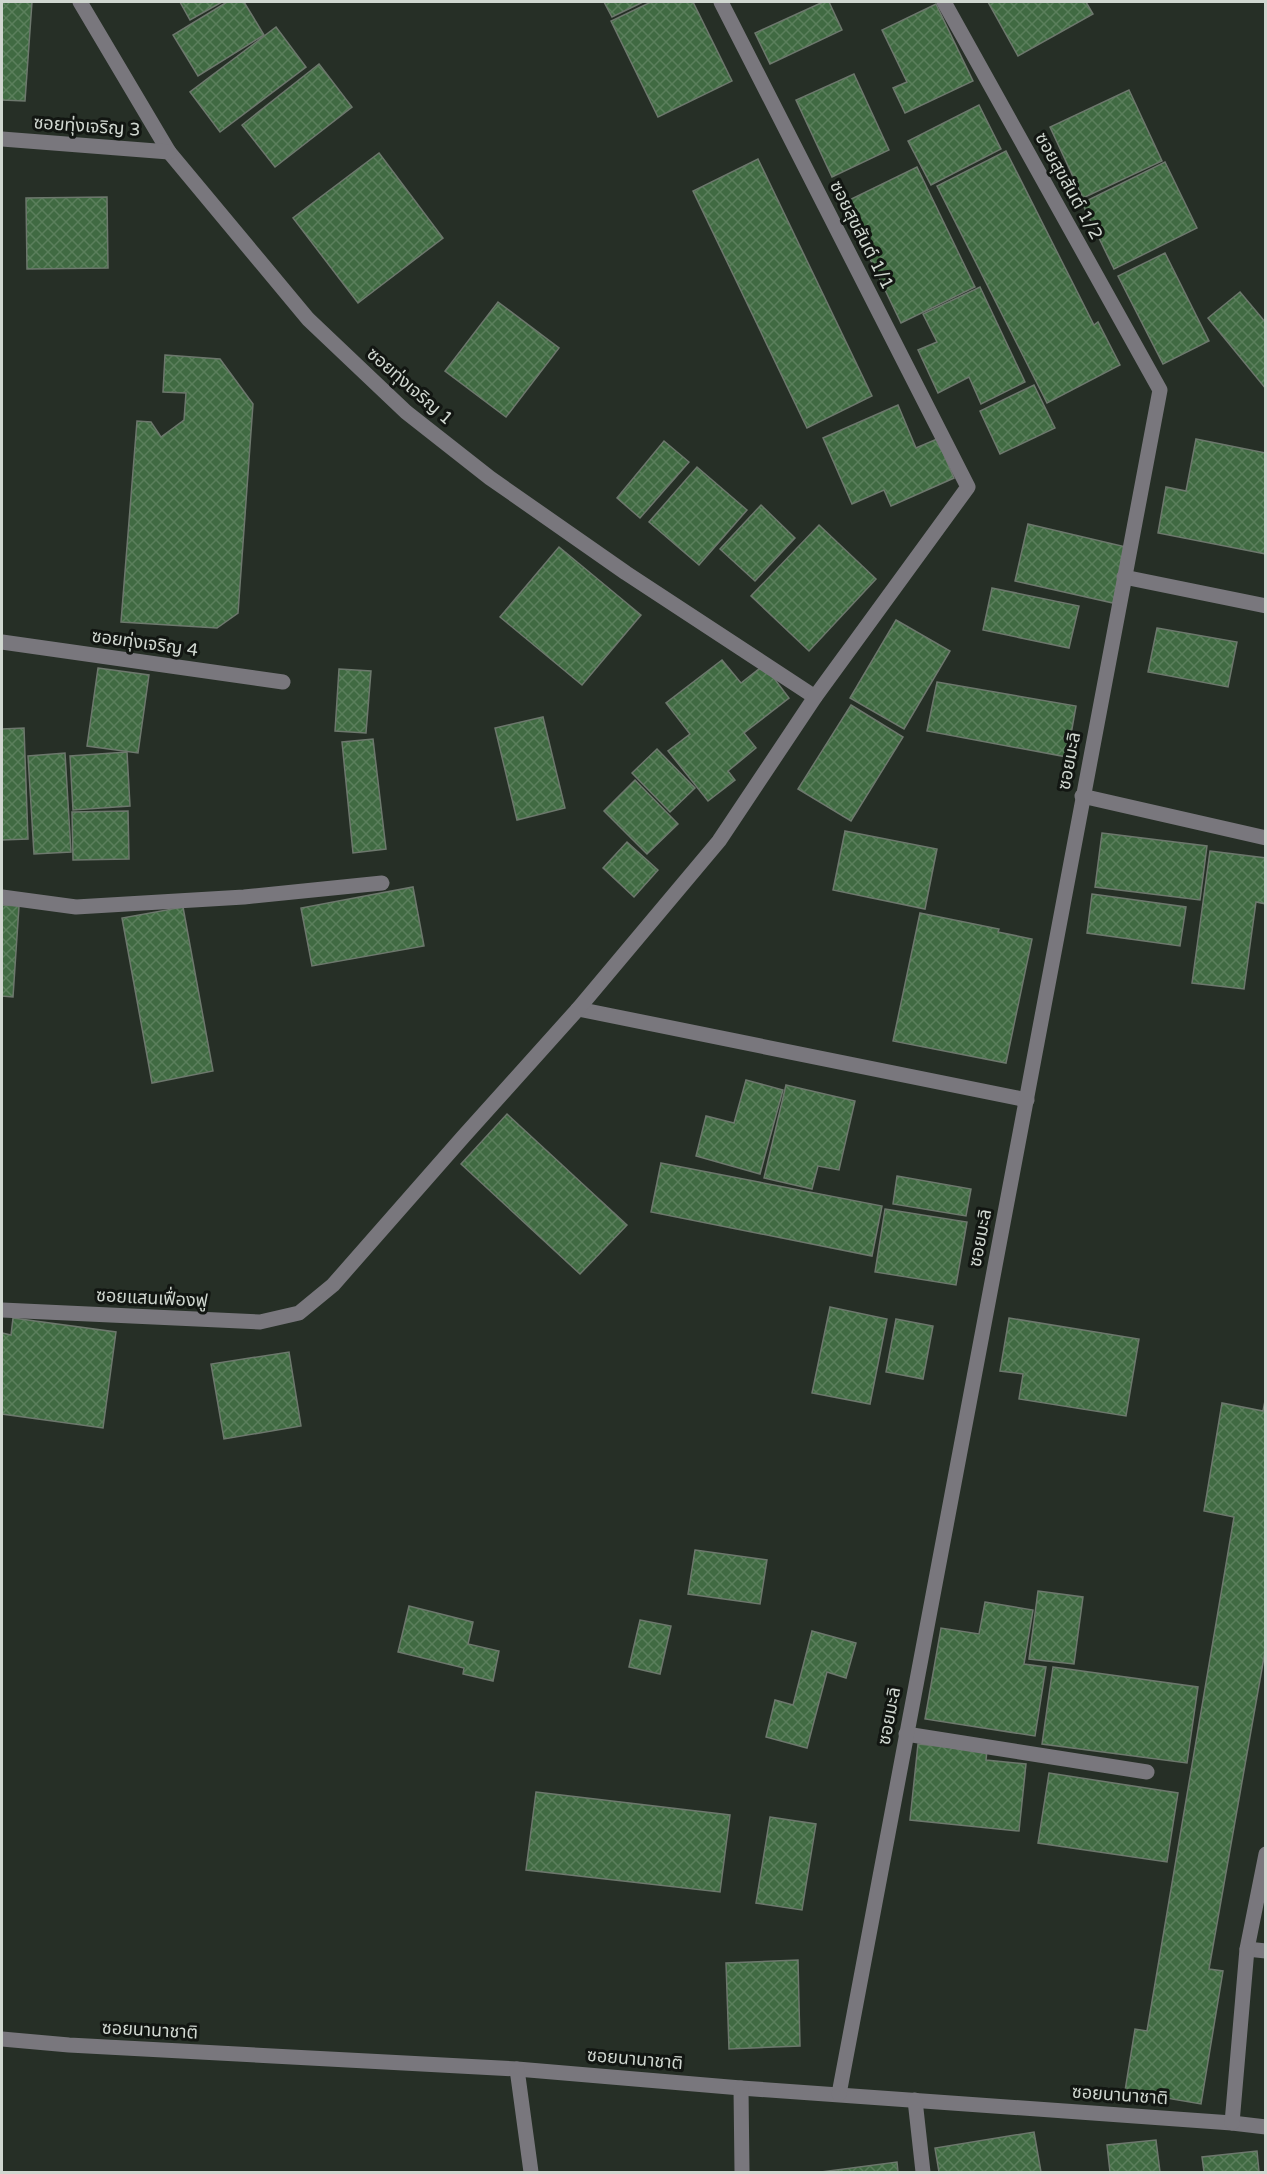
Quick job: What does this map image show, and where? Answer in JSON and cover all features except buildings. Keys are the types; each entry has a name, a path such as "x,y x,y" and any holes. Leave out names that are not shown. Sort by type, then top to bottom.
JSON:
{"street":[{"name":"ซอยทุ่งเจริญ 1","path":"80,2 169,152 308,319 406,412 490,478 616,567 815,697"},
{"name":"ซอยสุขสันต์ 1/1","path":"721,2 968,487 815,697"},
{"name":"ซอยสุขสันต์ 1/2","path":"944,2 1160,390"},
{"name":"ซอยทุ่งเจริญ 3","path":"2,139 169,152"},
{"name":"ซอยมะลิ","path":"839,2094 1160,390"},
{"path":"1124,577 1266,606"},
{"name":"ซอยทุ่งเจริญ 4","path":"2,642 283,682"},
{"path":"815,697 718,841 578,1009 1027,1100"},
{"path":"1082,796 1266,838"},
{"path":"2,897 76,907 244,897 382,883"},
{"name":"ซอยแสนเฟื่องฟู","path":"2,1310 260,1322 299,1313 333,1285 578,1009"},
{"path":"906,1734 1147,1772"},
{"path":"1232,2123 1247,1949 1266,1854"},
{"path":"1247,1949 1266,1951"},
{"name":"ซอยนานาชาติ","path":"2,2039 69,2045 517,2069 1266,2127"},
{"path":"517,2069 531,2172"},
{"path":"741,2088 741,2172"},
{"path":"915,2100 923,2172"}]}
